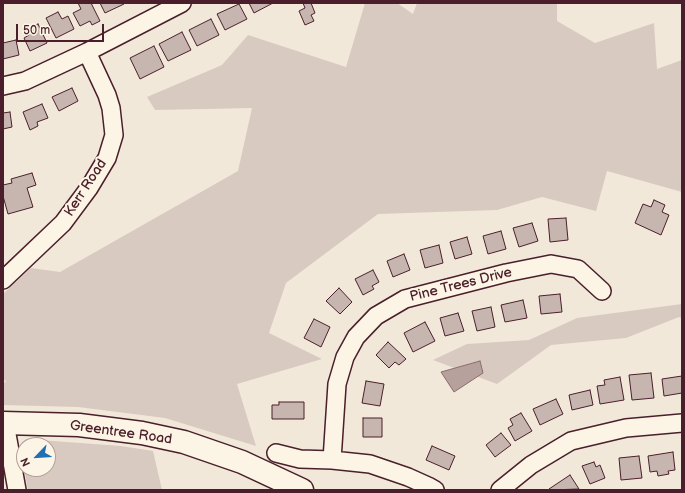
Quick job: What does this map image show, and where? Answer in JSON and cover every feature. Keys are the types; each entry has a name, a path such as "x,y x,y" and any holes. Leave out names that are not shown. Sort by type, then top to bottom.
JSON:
{"main road":[{"name":"Greentree Road","path":"4,423 79,425 142,433 184,442 242,462 302,490"}],"street":[{"path":"3,86 25,82 182,3"},
{"name":"Kerr Road","path":"3,280 63,223 89,188 106,158 114,135 111,108 107,95 87,52"},
{"name":"Pine Trees Drive","path":"332,460 337,384 344,358 356,337 376,316 404,299 506,273 551,264 578,269 602,291"},
{"path":"4,423 17,490"},
{"path":"500,490 531,465 571,441 626,428 682,423"},
{"path":"276,453 300,459 332,460 370,464 408,477 435,490"}],"shaded area":[{"path":"365,3 397,3 413,14 417,3 557,3 557,21 595,43 654,23 657,69 682,60 682,192 607,171 596,211 542,197 497,210 378,214 286,283 269,333 322,359 237,384 256,446 165,418 78,407 3,405 3,383 6,382 3,378 3,294 31,268 60,272 238,171 252,108 155,110 147,97 222,65 248,35 346,67"},
{"path":"682,304 682,318 679,317 626,338 551,345 497,384 433,360 467,344 529,340 577,318"},
{"path":"480,361 483,373 454,392 441,372"},
{"path":"56,441 121,446 153,451 162,490 28,490 26,477 56,477"}],"building":[{"path":"78,3 91,3 100,21 92,25 90,21 80,26 73,13 81,9"},
{"path":"100,3 123,3 124,4 105,13"},
{"path":"249,3 273,3 254,13"},
{"path":"303,3 311,3 315,13 311,15 314,21 305,25 299,11 305,8"},
{"path":"239,4 247,19 225,30 217,14"},
{"path":"58,12 62,19 68,16 74,29 56,38 46,18"},
{"path":"211,19 219,35 197,46 189,30"},
{"path":"38,24 47,43 30,51 24,38 29,35 26,30"},
{"path":"182,32 191,50 168,61 159,44"},
{"path":"16,40 19,55 3,59 3,43"},
{"path":"154,46 164,67 140,79 130,58"},
{"path":"72,88 78,101 59,111 52,97"},
{"path":"42,104 48,118 37,122 38,126 30,130 23,112"},
{"path":"10,112 12,127 3,129 3,113"},
{"path":"32,173 36,185 27,188 33,207 8,214 3,196 3,185 12,183 11,179"},
{"path":"654,200 665,205 662,212 669,215 661,235 635,223 643,204 651,207"},
{"path":"566,218 568,240 550,242 548,219"},
{"path":"532,223 538,241 519,247 513,228"},
{"path":"501,231 506,249 488,254 483,236"},
{"path":"467,237 472,254 455,259 450,242"},
{"path":"439,245 443,263 425,268 420,250"},
{"path":"404,254 410,270 393,277 387,261"},
{"path":"373,270 379,282 372,286 374,289 363,295 355,279"},
{"path":"339,288 352,302 340,314 326,301"},
{"path":"560,294 562,312 541,314 539,296"},
{"path":"523,300 527,318 505,322 501,305"},
{"path":"491,307 495,327 477,331 472,311"},
{"path":"458,313 464,331 445,336 440,318"},
{"path":"314,319 330,327 321,347 304,338"},
{"path":"425,322 435,341 413,352 404,333"},
{"path":"388,342 406,359 399,365 395,362 389,368 376,355"},
{"path":"651,373 654,398 632,400 629,375"},
{"path":"682,376 682,393 664,396 662,379"},
{"path":"620,377 624,400 600,404 597,386 605,385 604,380"},
{"path":"366,381 384,384 380,406 362,403"},
{"path":"590,390 593,405 572,410 569,395"},
{"path":"556,399 563,414 540,425 533,409"},
{"path":"279,402 304,402 304,419 272,419 272,405 279,405"},
{"path":"521,413 532,431 515,441 508,428 513,425 510,419"},
{"path":"363,418 382,418 382,437 363,437"},
{"path":"501,433 511,445 495,457 486,445"},
{"path":"432,446 455,456 449,470 426,460"},
{"path":"673,452 675,470 668,471 669,474 658,476 657,471 650,472 648,456"},
{"path":"639,456 642,478 621,480 619,458"},
{"path":"594,462 596,467 600,465 605,478 590,484 582,466"},
{"path":"570,475 579,489 549,489"}]}
